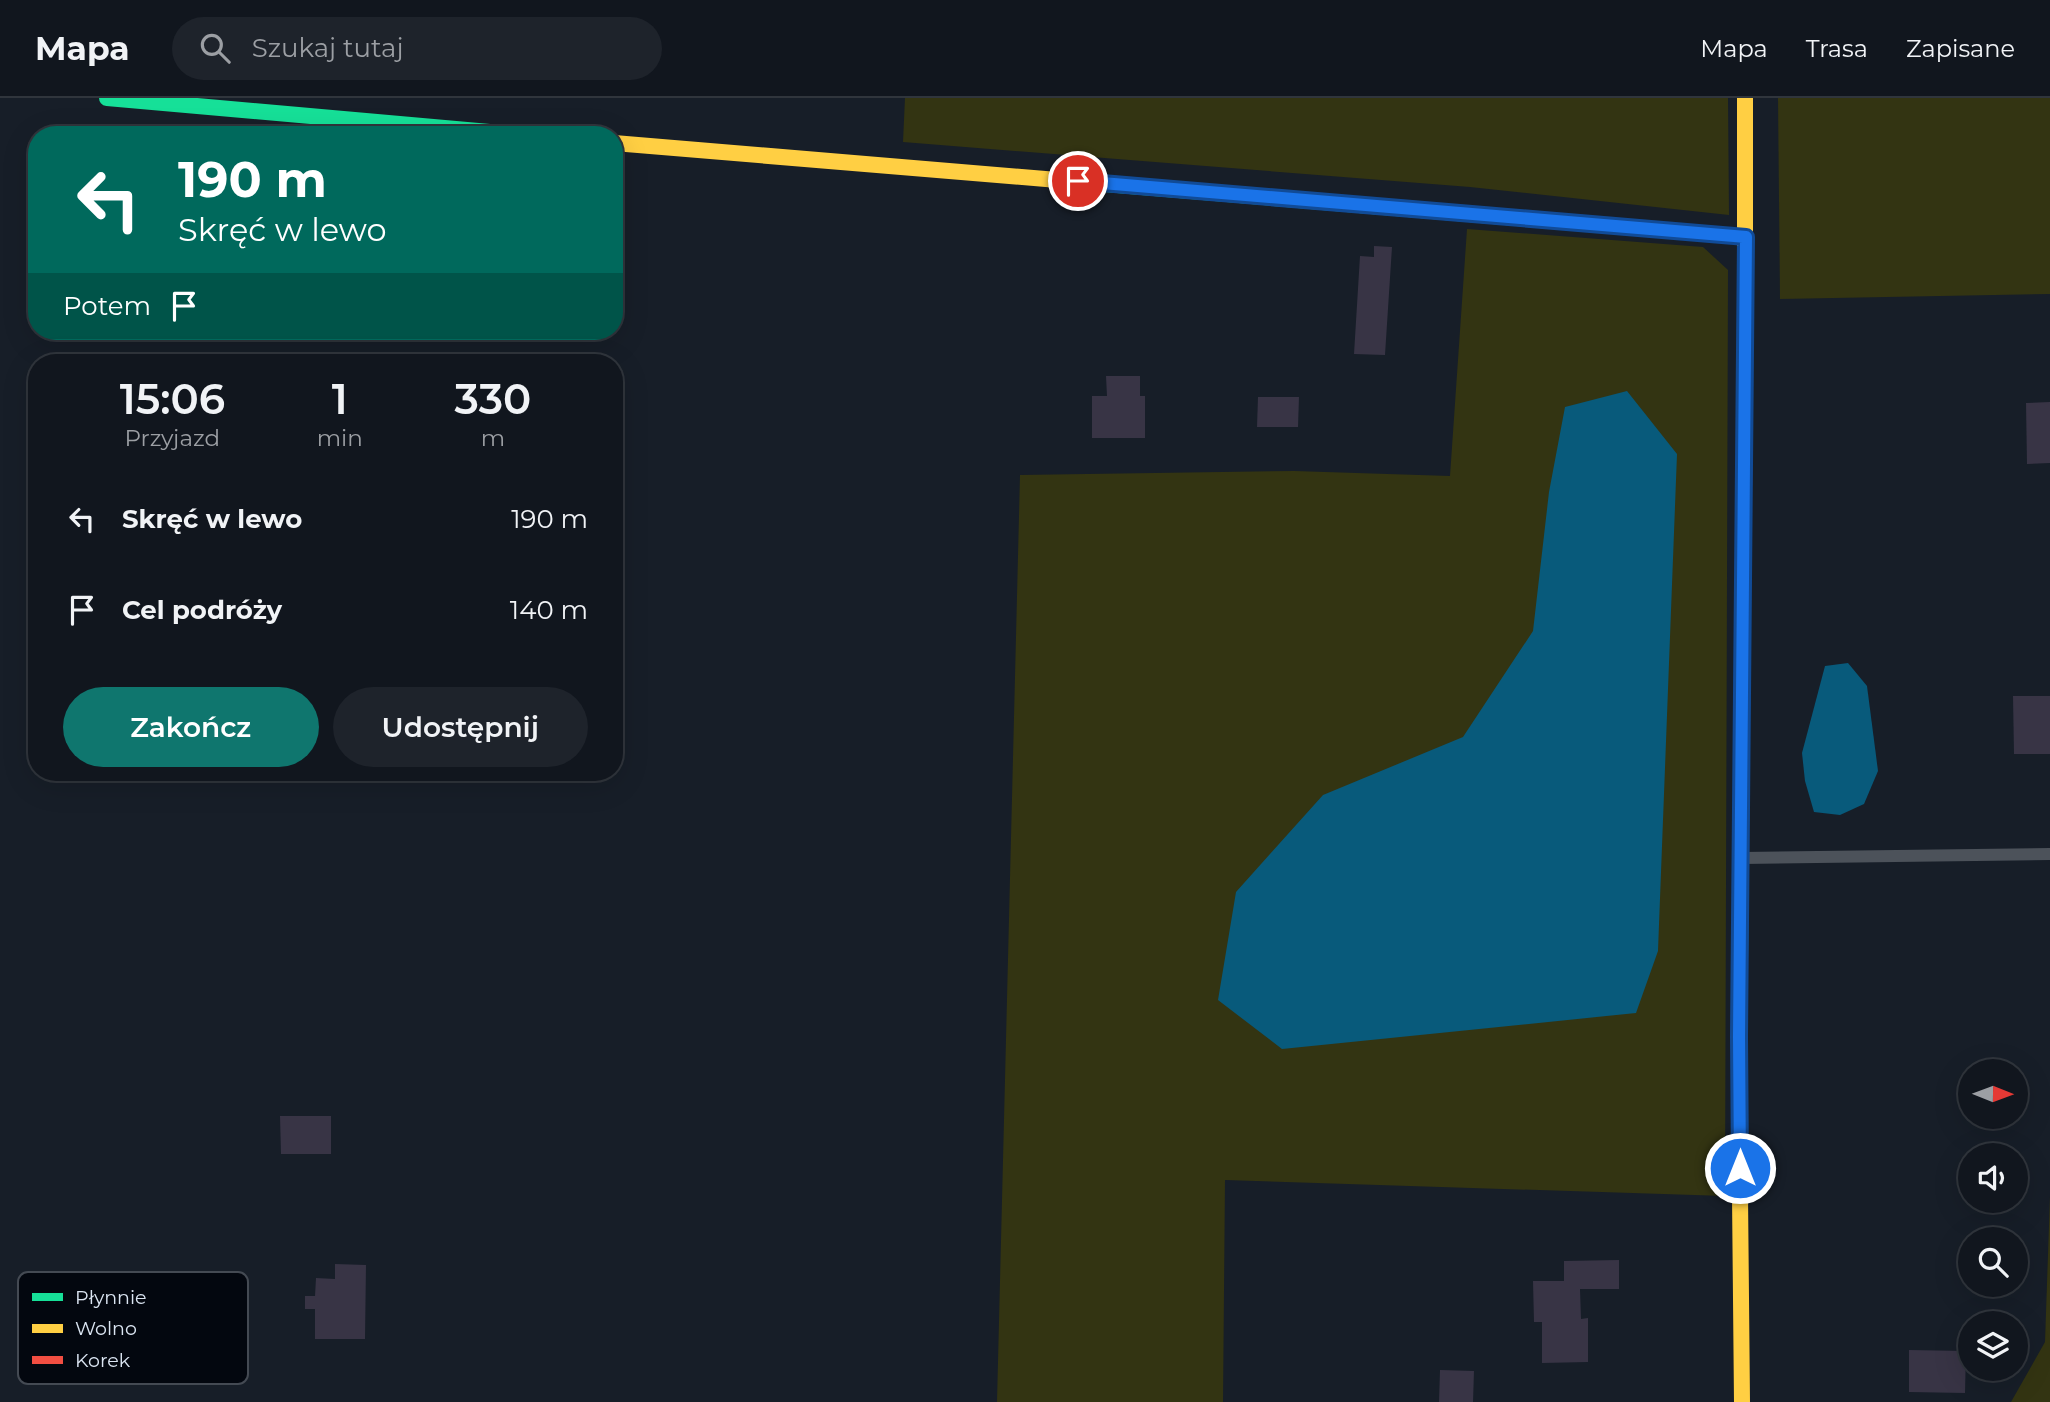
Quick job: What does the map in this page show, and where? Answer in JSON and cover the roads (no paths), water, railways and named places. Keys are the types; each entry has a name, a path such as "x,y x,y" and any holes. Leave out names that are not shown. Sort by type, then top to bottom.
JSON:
{"street":[{"path":"107,98 423,126"},
{"path":"1742,1402 1739,1037 1745,98"},
{"path":"623,144 1746,237"}],"lane":[{"path":"1741,858 2050,854"}],"water":[{"path":"1627,391 1677,454 1658,951 1636,1013 1282,1049 1218,1000 1236,892 1323,795 1463,737 1533,631 1549,492 1565,407"},
{"path":"1848,663 1867,686 1878,771 1864,804 1840,815 1814,812 1805,781 1802,753 1825,666"}]}
